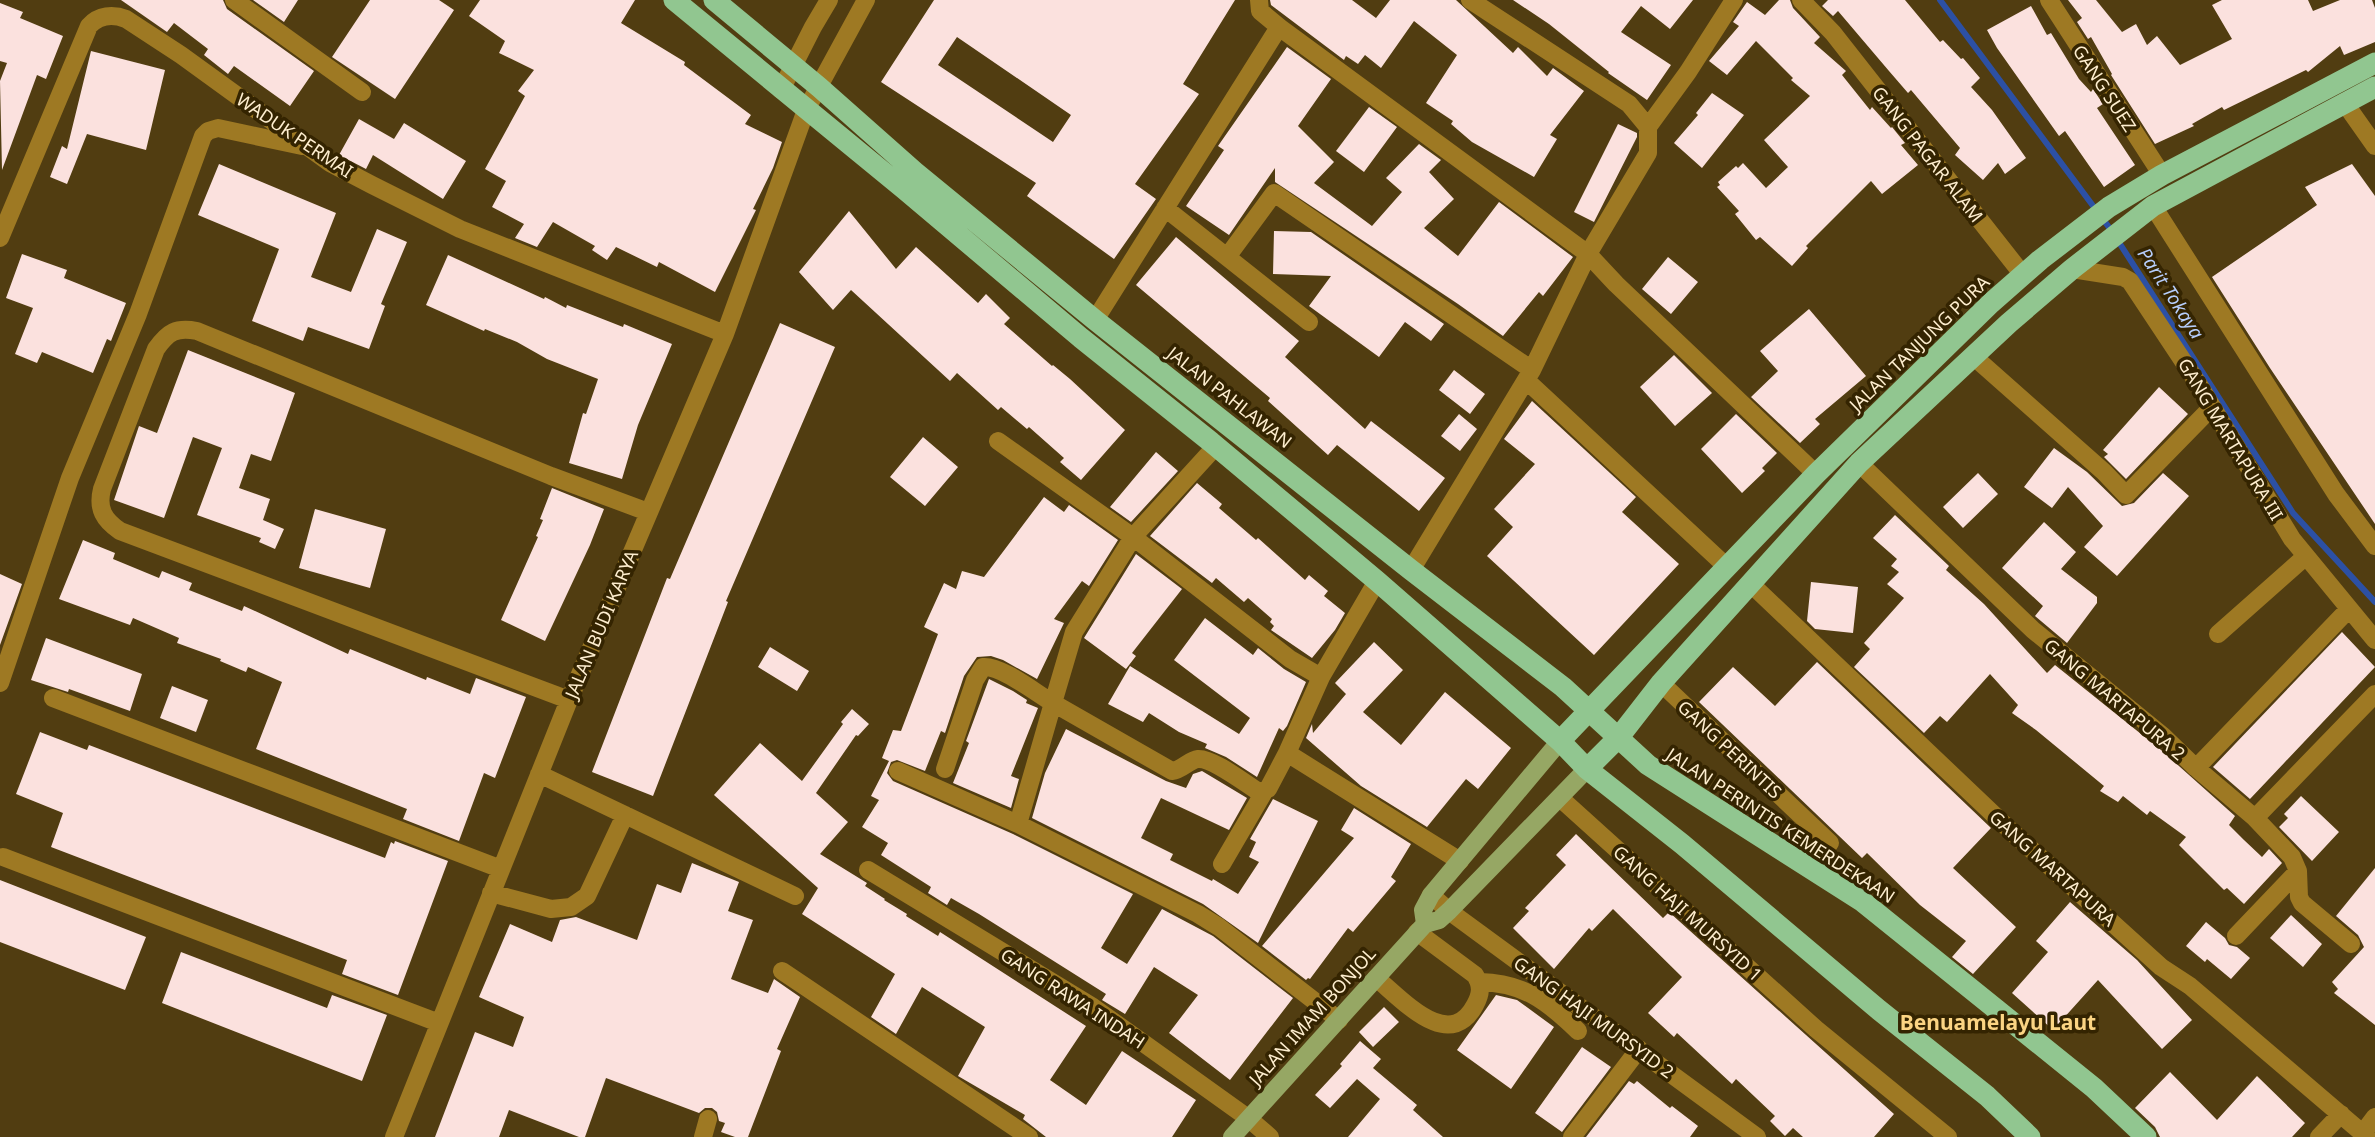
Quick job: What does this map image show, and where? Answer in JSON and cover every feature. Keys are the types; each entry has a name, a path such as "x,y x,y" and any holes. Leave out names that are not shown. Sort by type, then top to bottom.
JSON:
{"highway":[{"path":"674,0 1377,580 1560,741 1587,769 1987,1096 2030,1137"},
{"name":"JALAN PAHLAWAN","path":"714,0 819,86 915,172 1095,320 1589,710 1619,737"},
{"name":"JALAN TANJUNG PURA","path":"1560,741 1816,474 1992,303 2072,234 2162,175 2375,63"},
{"path":"1587,769 1619,737 1661,683 1859,463 2009,323 2153,206 2375,87"},
{"path":"1992,303 2009,323"},
{"name":"JALAN PERINTIS KEMERDEKAAN","path":"1619,737 1648,765 1863,902 2094,1088 2146,1137"}],"main road":[{"path":"1421,928 1423,910 1431,895 1560,741"},
{"name":"JALAN IMAM BONJOL","path":"1232,1137 1421,928 1439,920 1449,911 1587,769"}],"street":[{"path":"234,0 362,92"},
{"path":"781,90 829,0"},
{"name":"JALAN BUDI KARYA","path":"394,1137 569,700 725,334 806,110 866,0"},
{"path":"1259,0 1260,11 1279,27 1588,254 1616,284 1816,474"},
{"path":"1470,0 1629,104 1648,127"},
{"path":"1411,570 1529,375 1588,254 1648,153 1648,127 1689,72 1734,0"},
{"name":"GANG PAGAR ALAM","path":"1801,0 1833,33 2023,275"},
{"name":"GANG SUEZ","path":"2049,0 2162,175"},
{"name":"WADUK PERMAI","path":"0,238 89,26 102,18 114,16 126,19 181,55 330,163 460,229 725,334"},
{"path":"1095,320 1279,27"},
{"path":"2344,102 2375,146"},
{"path":"0,683 70,478 138,314 203,136 218,128 309,147"},
{"path":"1227,257 1274,193 1529,375 1727,567"},
{"path":"2153,206 2336,494 2375,546"},
{"path":"1165,208 1310,322"},
{"name":"GANG MARTAPURA III","path":"2080,263 2130,281 2212,407 2292,539 2375,640"},
{"path":"569,700 120,531 111,525 101,512 102,489 156,349 172,331 184,328 197,331 551,476 648,512"},
{"path":"1973,356 2104,472 2126,495 2212,407"},
{"path":"998,441 1133,537 1290,659 1321,677"},
{"path":"1018,824 1074,632 1133,537 1216,446"},
{"name":"GANG MARTAPURA 2","path":"1859,463 2002,602 2163,736 2255,818 2292,857 2298,871 2299,897 2302,903 2351,944"},
{"path":"2218,634 2306,556"},
{"path":"1222,864 1268,789 1321,677 1377,580"},
{"name":"GANG MARTAPURA","path":"1751,584 2011,831 2161,967 2190,986 2365,1135"},
{"path":"2196,768 2348,610"},
{"path":"945,769 975,680 983,667 990,667 1172,771 1198,759 1209,761 1259,792 1264,792"},
{"name":"GANG PERINTIS","path":"1661,683 1830,843"},
{"path":"2255,818 2375,694"},
{"path":"53,698 501,869"},
{"path":"1287,753 1460,861"},
{"path":"898,771 1018,824 1219,927 1339,1020"},
{"path":"539,774 795,896"},
{"name":"GANG HAJI MURSYID 1","path":"1560,798 1816,1028 1948,1137"},
{"path":"491,893 551,909 571,907 587,896 625,815"},
{"path":"3,857 439,1023"},
{"name":"GANG RAWA INDAH","path":"868,870 1093,1007 1248,1118 1270,1137"},
{"path":"2235,936 2298,871"},
{"name":"GANG HAJI MURSYID 2","path":"1431,895 1449,911 1757,1137"},
{"path":"1376,978 1417,1014 1445,1025 1460,1022 1469,1016 1480,993 1480,982 1421,928"},
{"path":"782,971 1029,1137"},
{"path":"1480,982 1499,983 1534,994 1578,1031"},
{"path":"1572,1137 1639,1049"},
{"path":"2319,1137 2341,1114"},
{"path":"2365,1135 2375,1117"},
{"path":"704,1137 708,1119"}],"building":[{"path":"121,0 223,0 227,9 314,71 290,106 234,66 228,74 204,55 208,49 174,23 167,32"},
{"path":"253,0 298,0 284,22"},
{"path":"370,0 439,0 454,10 395,99 332,57"},
{"path":"480,0 635,0 621,23 685,62 684,65 751,115 745,124 782,142 753,209 756,210 715,292 659,262 657,267 616,247 607,260 592,250 595,246 553,222 537,247 515,238 524,224 492,207 506,181 485,169 525,96 518,91 534,70 499,53 505,41 469,16"},
{"path":"934,0 1235,0 1183,84 1199,94 1135,184 1156,199 1114,259 1027,196 1036,183 881,82","holes":["957,37 1071,115 1053,142 938,65"]},
{"path":"1270,0 1352,0 1376,18 1390,0 1456,0 1513,53 1518,47 1547,76 1553,68 1584,91 1550,135 1557,139 1534,177 1472,142 1451,124 1453,121 1426,103 1457,55 1414,21 1381,68 1365,55 1358,64 1346,56 1344,60 1271,5"},
{"path":"1513,0 1693,0 1670,29 1641,6 1621,32 1671,65 1647,100 1608,73 1549,24"},
{"path":"1779,0 1790,0 1793,8 1820,37 1814,43 1846,71 1842,75 1870,110 1872,107 1892,127 1905,143 1901,145 1918,165 1882,194 1871,181 1806,246 1808,248 1792,266 1760,237 1756,240 1735,214 1739,211 1717,187 1720,185 1718,182 1743,163 1766,188 1788,167 1764,140 1810,96 1791,80 1793,78 1756,41 1727,75 1709,61 1739,26 1733,22 1747,2 1765,15"},
{"path":"1828,0 1905,0 1940,42 1943,40 1963,58 1980,78 1971,87 1992,110 2026,158 2005,174 1998,163 1983,180 1955,155 1960,148 1911,90 1908,93 1838,11 1833,16 1822,6"},
{"path":"2068,0 2096,0 2122,32 2136,24 2147,45 2157,36 2180,65 2232,39 2212,5 2222,0 2308,0 2313,11 2340,0 2372,0 2375,8 2375,42 2344,55 2340,46 2308,72 2306,70 2224,110 2222,107 2192,124 2194,126 2155,144 2111,75 2091,37 2088,39 2077,22 2082,18"},
{"path":"0,3 23,12 20,18 63,36 46,79 37,75 2,170 0,81 7,63 0,61"},
{"path":"2031,6 2047,35 2051,33 2079,79 2091,92 2093,89 2103,104 2097,108 2135,165 2104,187 2065,131 2059,136 1987,30"},
{"path":"1287,47 1331,79 1298,126 1334,162 1314,183 1372,226 1402,192 1386,178 1419,144 1441,160 1429,172 1454,199 1424,228 1458,256 1499,202 1573,257 1543,296 1539,292 1503,336 1275,182 1275,168 1229,235 1186,206 1224,150 1218,146"},
{"path":"91,51 165,70 146,150 87,134 67,184 50,177 62,146 67,149"},
{"path":"1712,93 1744,115 1702,168 1674,143 1698,115 1696,113"},
{"path":"1369,107 1397,127 1364,172 1336,151"},
{"path":"359,119 394,139 404,123 466,161 443,199 373,155 366,169 339,155"},
{"path":"1618,124 1637,133 1637,137 1594,222 1574,212"},
{"path":"219,164 336,213 311,277 351,292 377,229 407,242 381,304 385,306 369,349 308,327 303,341 252,321 279,249 198,215"},
{"path":"2352,164 2375,196 2375,524 2212,277 2317,205 2305,187"},
{"path":"849,211 896,269 916,247 978,303 986,294 1010,318 1004,324 1070,379 1125,430 1081,480 1060,462 1064,458 1029,427 1027,429 1001,407 998,410 957,373 950,381 851,290 833,310 799,272"},
{"path":"1274,231 1311,232 1444,324 1431,341 1405,322 1379,357 1309,306 1331,276 1273,274"},
{"path":"1176,237 1299,341 1285,357 1365,429 1371,421 1445,478 1419,511 1337,445 1328,455 1268,401 1270,398 1136,285"},
{"path":"22,254 67,270 64,278 126,303 111,341 107,339 93,373 42,352 37,363 15,354 33,308 6,298"},
{"path":"448,255 566,308 567,305 623,327 624,324 672,344 638,425 622,479 569,463 583,413 586,414 598,379 426,305"},
{"path":"1668,257 1698,282 1671,314 1642,289"},
{"path":"1809,309 1866,376 1815,419 1820,424 1800,443 1751,397 1778,371 1760,351"},
{"path":"780,323 835,347 726,601 728,602 653,796 592,772 667,578 670,579"},
{"path":"188,350 295,393 271,461 251,454 239,488 270,499 263,520 284,529 275,549 259,542 261,538 197,515 222,448 193,437 164,518 114,500 139,426 157,433"},
{"path":"1674,355 1712,393 1675,426 1640,387"},
{"path":"1454,370 1485,394 1470,414 1439,390"},
{"path":"2159,387 2188,414 2126,479 2104,457 2108,454 2103,450"},
{"path":"1532,401 1636,497 1622,512 1679,564 1594,655 1487,556 1513,527 1494,509 1535,464 1504,439"},
{"path":"1459,414 1477,429 1460,451 1441,436"},
{"path":"1736,414 1777,453 1762,468 1765,471 1742,493 1701,449"},
{"path":"923,437 958,467 925,506 890,477"},
{"path":"2054,448 2087,472 2122,506 2134,503 2163,473 2189,496 2117,576 2084,547 2103,526 2068,487 2052,508 2024,487"},
{"path":"1156,452 1178,471 1131,522 1110,507"},
{"path":"1978,473 1998,494 1963,528 1943,507"},
{"path":"1197,483 1222,504 1219,508 1256,540 1258,538 1305,580 1309,575 1328,591 1324,596 1345,613 1312,658 1271,630 1274,626 1270,622 1272,619 1248,598 1244,602 1216,578 1212,583 1150,536"},
{"path":"552,488 604,509 545,641 501,620 538,537 536,536 543,520 540,519"},
{"path":"1044,497 1064,512 1069,505 1118,540 1089,586 1082,581 1054,619 1064,623 1037,679 1003,660 991,656 977,657 964,676 945,733 941,731 925,771 897,760 891,762 887,773 893,781 1013,834 1133,894 1101,948 1127,964 1162,909 1213,936 1293,998 1230,1080 1169,1033 1198,995 1154,967 1125,1014 1102,1000 1106,994 979,914 951,898 947,905 928,893 931,887 881,855 888,843 862,827 879,800 871,796 889,761 882,758 893,730 901,731 938,634 924,627 944,583 956,589 962,571 984,577"},
{"path":"315,509 386,529 370,588 299,568"},
{"path":"1895,515 1949,566 1946,570 1984,604 2047,673 2055,665 2161,750 2235,816 2229,825 2262,857 2269,849 2282,863 2244,904 2227,888 2224,890 2179,845 2186,837 2150,811 2147,815 2123,796 2118,802 2100,791 2104,786 2012,713 2018,705 1990,674 1947,722 1940,716 1924,733 1854,667 1870,649 1864,643 1904,598 1887,584 1899,572 1891,566 1897,559 1873,538"},
{"path":"2044,522 2076,552 2061,569 2097,597 2097,603 2067,643 2035,616 2043,606 2002,568"},
{"path":"83,540 115,553 113,559 159,578 162,571 192,583 189,590 242,611 244,606 348,654 350,649 426,680 427,677 470,694 476,678 526,697 495,778 484,773 459,841 403,819 407,809 256,749 282,682 248,667 246,672 220,661 221,659 177,643 179,638 133,618 130,625 59,599"},
{"path":"1136,554 1182,589 1132,653 1136,656 1126,669 1084,638"},
{"path":"0,574 22,584 0,645"},
{"path":"1811,582 1858,587 1853,633 1815,629 1807,621"},
{"path":"1205,618 1253,655 1258,648 1284,669 1306,682 1287,726 1283,731 1279,728 1257,777 1226,757 1205,748 1207,744 1179,732 1149,713 1143,722 1108,704 1130,666 1239,734 1250,718 1174,660"},
{"path":"2342,632 2375,667 2250,799 2213,767"},
{"path":"46,638 142,674 130,711 69,689 68,692 31,680"},
{"path":"1374,642 1403,670 1363,712 1401,745 1445,692 1511,748 1478,789 1466,779 1427,827 1361,786 1306,738 1312,724 1313,733 1346,694 1335,683"},
{"path":"770,647 809,671 797,691 758,667"},
{"path":"1817,662 1991,828 1953,868 2016,927 1973,974 1952,957 1966,941 1920,905 1867,853 1862,858 1699,702 1733,667 1775,706"},
{"path":"989,679 1038,708 1011,776 1019,779 1011,808 953,783"},
{"path":"172,686 208,700 196,732 160,718"},
{"path":"852,709 869,724 856,735 816,793 848,822 820,854 867,883 865,886 907,914 906,916 938,936 940,932 1086,1026 1050,1080 1086,1105 1122,1051 1196,1100 1172,1137 1046,1137 1023,1119 1025,1115 958,1076 985,1027 922,987 896,1034 871,1017 895,974 802,914 818,888 714,795 760,743 802,781"},
{"path":"1066,729 1166,781 1186,788 1193,774 1202,771 1247,798 1229,830 1161,798 1141,838 1173,854 1170,860 1212,881 1213,879 1238,894 1259,862 1249,857 1256,842 1250,839 1273,799 1318,821 1258,943 1203,904 1032,818 1045,773"},
{"path":"40,732 87,750 89,745 385,858 391,842 394,844 395,841 448,861 398,995 342,974 347,960 51,847 63,813 16,794"},
{"path":"2301,796 2339,832 2312,861 2279,827 2288,818 2284,814"},
{"path":"1354,808 1411,844 1391,877 1396,881 1353,932 1348,928 1310,979 1306,980 1262,946 1354,838 1341,830"},
{"path":"1576,834 1663,918 1669,912 1894,1114 1874,1137 1803,1137 1793,1128 1785,1136 1770,1121 1775,1116 1736,1079 1732,1084 1677,1033 1674,1037 1648,1013 1682,977 1613,909 1592,931 1589,928 1554,969 1513,928 1529,911 1525,908 1566,865 1556,855"},
{"path":"692,863 739,882 728,911 753,920 731,979 768,993 774,979 800,997 777,1049 781,1051 748,1137 735,1137 721,1132 725,1123 719,1121 717,1112 712,1108 705,1108 699,1113 606,1078 585,1137 509,1110 499,1137 435,1137 475,1032 513,1047 524,1017 479,997 510,924 552,942 560,920 576,917 637,940 657,884 681,893"},
{"path":"2375,868 2375,1025 2334,993 2338,989 2332,982 2364,947 2358,935 2336,916"},
{"path":"0,880 146,937 125,990 0,942"},
{"path":"2070,902 2137,960 2192,1020 2162,1049 2098,980 2053,1030 2012,993 2048,952 2036,941"},
{"path":"2291,915 2322,944 2303,967 2270,938"},
{"path":"2206,922 2225,938 2229,945 2237,947 2250,958 2231,979 2186,946"},
{"path":"181,952 327,1008 332,995 387,1015 362,1081 162,1003"},
{"path":"1496,995 1517,1000 1554,1027 1511,1089 1457,1050"},
{"path":"1384,1007 1399,1022 1373,1047 1359,1032"},
{"path":"1360,1041 1381,1059 1373,1068 1417,1105 1413,1110 1443,1137 1348,1137 1380,1099 1357,1079 1330,1108 1315,1095 1342,1066 1340,1064"},
{"path":"1582,1047 1611,1067 1562,1132 1535,1113"},
{"path":"2170,1072 2217,1120 2257,1076 2305,1123 2292,1137 2160,1137 2155,1127 2135,1108"},
{"path":"1629,1081 1634,1084 1637,1081 1670,1108 1672,1106 1698,1126 1690,1137 1586,1137"}],"waterway":[{"name":"Parit Tokaya","path":"1940,0 2111,230 2293,513 2375,602"}],"district":[{"name":"Benuamelayu Laut","path":"1998,1022"}]}
